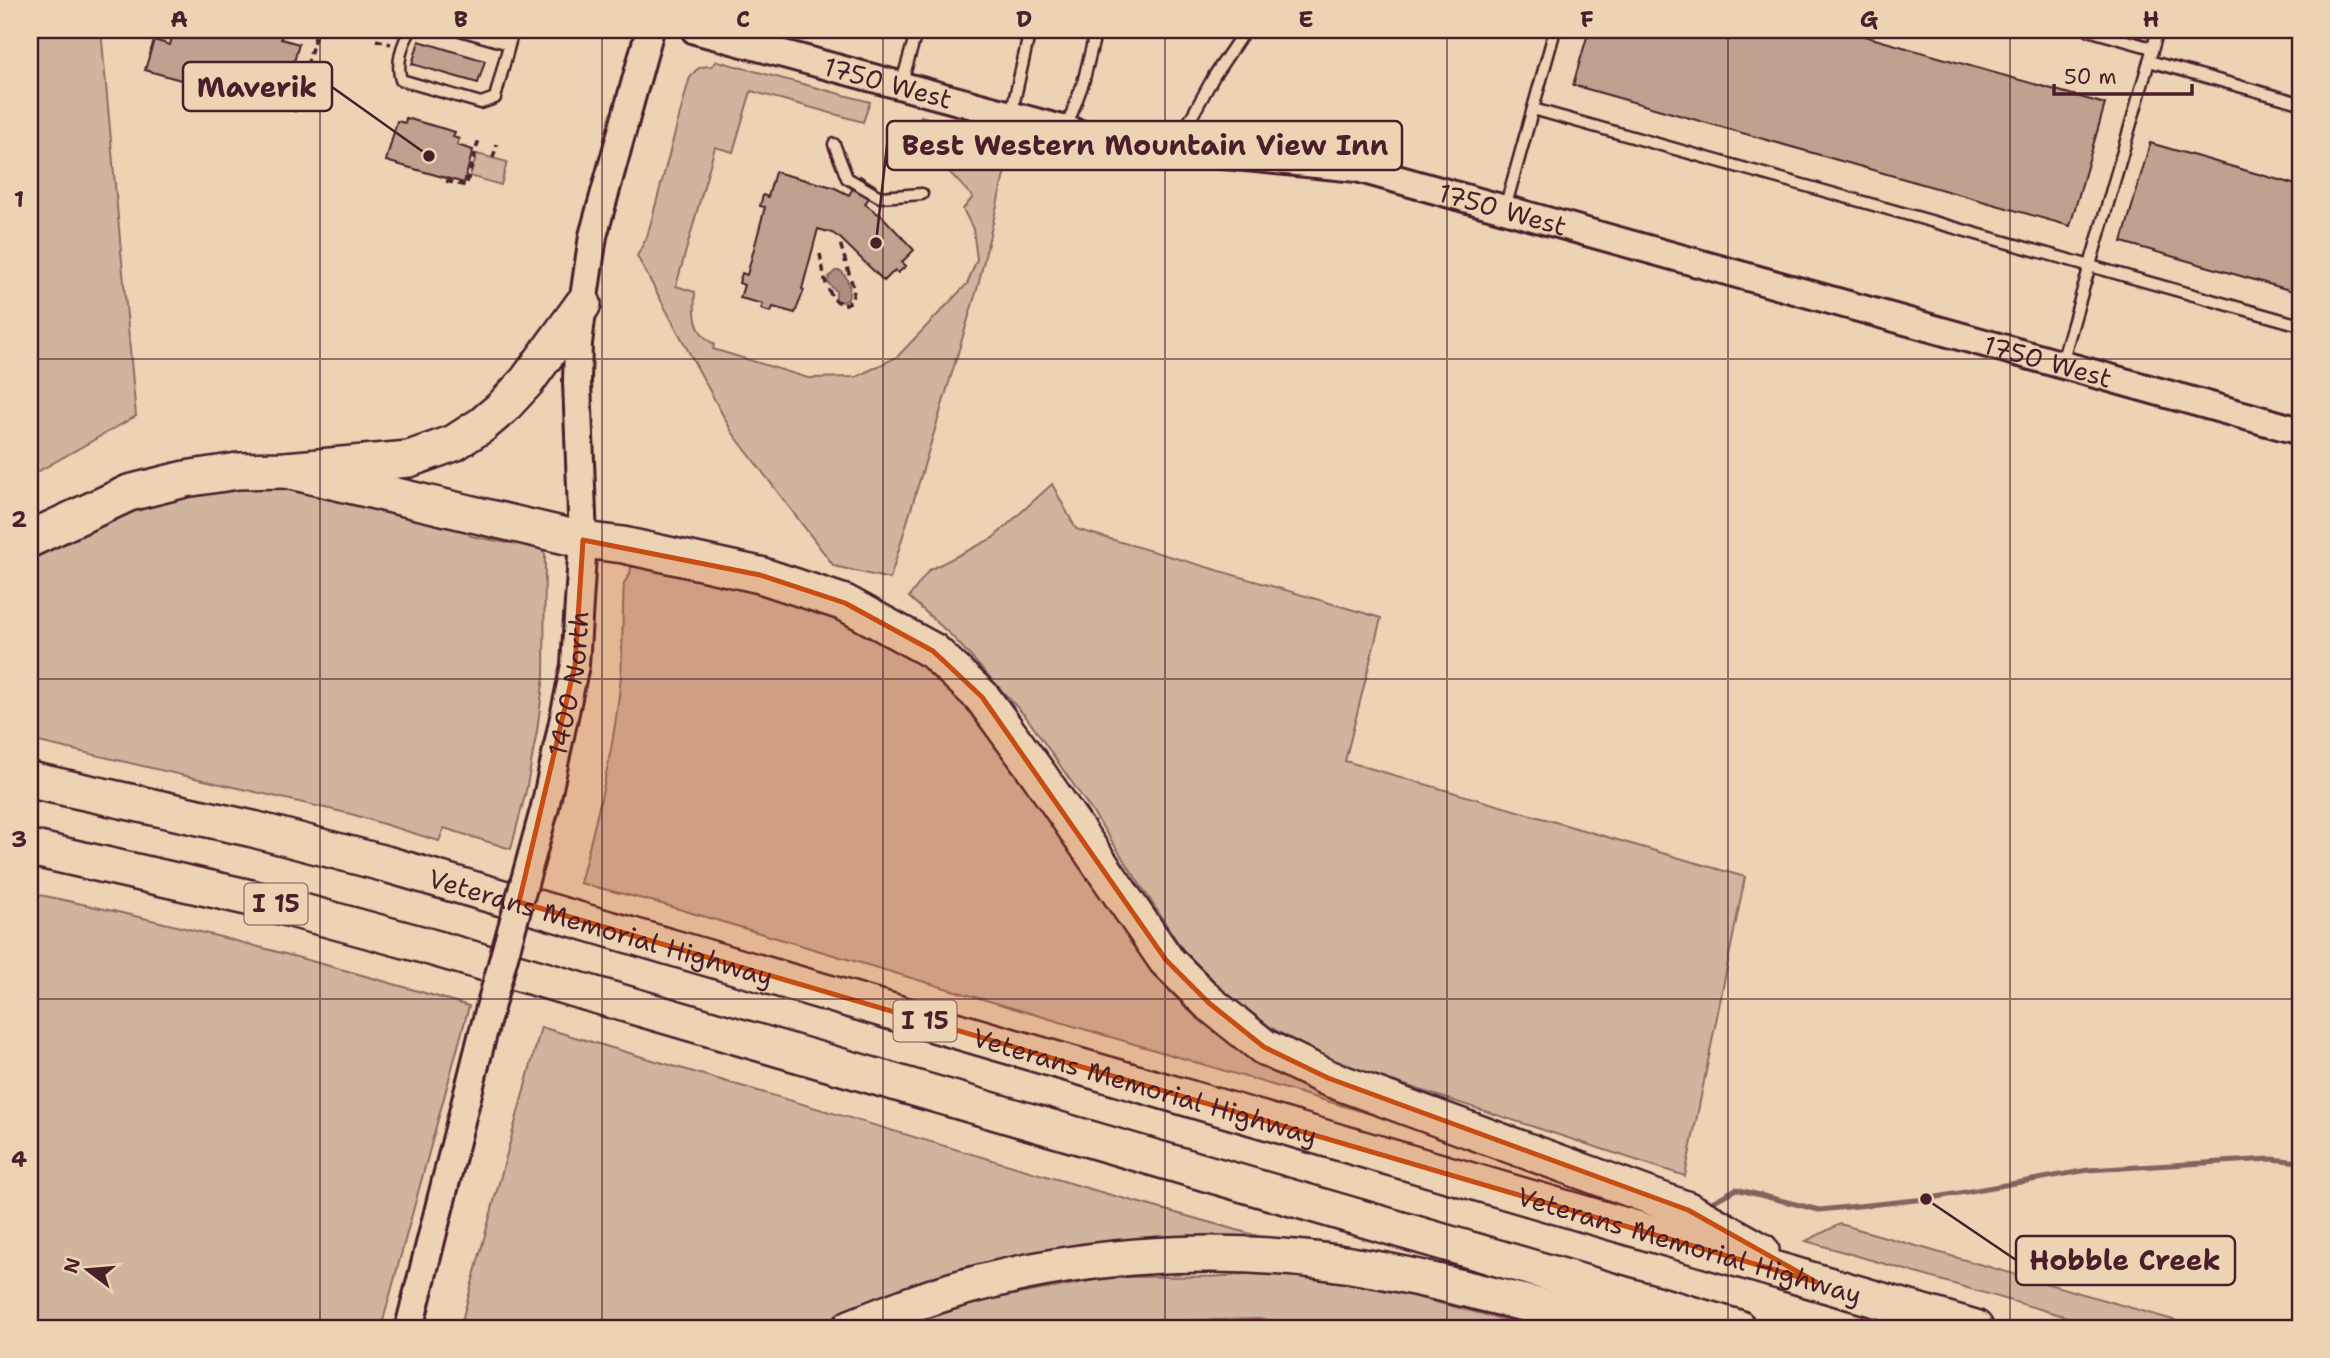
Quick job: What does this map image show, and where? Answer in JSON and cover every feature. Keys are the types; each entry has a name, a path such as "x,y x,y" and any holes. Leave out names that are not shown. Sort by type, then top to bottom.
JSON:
{"highway":[{"path":"30,539 129,493 185,479 224,473 409,459 454,443 502,408 527,381 583,304"},
{"path":"286,470 583,540 635,547 760,575 845,603 933,651 982,697 1166,960 1209,1003 1265,1046 1328,1078 1688,1210 1816,1282"},
{"name":"Veterans Memorial Highway","path":"30,779 253,829 386,864 1975,1328"},
{"name":"I 15","path":"30,848 251,898 420,944 1738,1328"},
{"path":"850,1328 903,1307 981,1283 1074,1264 1206,1254 1287,1258 1373,1268 1561,1311 1670,1328"}],"street":[{"name":"1400 North","path":"409,1328 482,1037 545,807 575,665 583,540 578,342 593,236 650,30"},
{"name":"1750 West","path":"695,30 1136,149 1357,167 2300,431"}],"lane":[{"path":"411,30 405,39 398,71 401,80 481,103 495,98 513,30"},
{"path":"460,30 509,44"},
{"path":"901,86 917,30"},
{"path":"1011,116 1030,30"},
{"path":"1065,130 1083,83 1096,30"},
{"path":"1174,150 1214,76 1245,30"},
{"path":"1505,209 1555,30"},
{"path":"2088,30 2152,48"},
{"path":"2062,365 2158,30"},
{"path":"2149,61 2300,103"},
{"path":"1533,109 2300,324"},
{"path":"834,144 847,178 880,197 922,194"}],"path":[{"path":"294,112 317,30"},
{"path":"376,40 389,43"},
{"path":"291,73 304,77"},
{"path":"446,181 466,186 479,139"},
{"path":"493,158 497,144"},
{"path":"820,254 833,299 844,306 852,301 854,290 840,243"}],"highlighted area":[{"path":"583,540 760,575 845,603 933,651 982,697 1166,960 1209,1003 1264,1047 1328,1078 1688,1210 1816,1282 579,920 519,902 575,665"}],"shaded area":[{"path":"30,30 101,30 136,416 30,476"},
{"path":"717,61 870,102 863,122 751,91 733,152 715,147 676,286 695,292 698,328 714,344 713,349 808,378 856,377 897,357 967,284 977,259 973,229 963,209 973,197 920,141 916,134 921,116 1012,141 978,286 890,579 834,566 732,432 637,256 647,237 689,80 698,69 712,66"},
{"path":"477,154 507,162 501,185 470,176"},
{"path":"835,271 841,271 849,284 848,299 843,302 836,300 836,291 828,283 829,277"},
{"path":"1052,484 1076,529 1381,618 1345,761 1745,877 1685,1176 1331,1061 1272,1028 1223,991 1183,950 1027,718 952,636 909,597 929,570 993,538"},
{"path":"236,487 302,488 447,519 471,536 507,543 532,539 545,554 544,676 526,791 511,849 444,828 439,841 351,814 30,740 30,559 142,508 195,492"},
{"path":"649,566 808,606 851,622 918,660 965,699 1154,967 1386,1112 1384,1118 655,902 580,883 615,728 621,675 624,583 631,567"},
{"path":"30,893 251,945 469,1006 381,1328 30,1328"},
{"path":"541,1027 1283,1243 844,1318 822,1328 460,1328"},
{"path":"1840,1224 2201,1328 2105,1328 1806,1241"},
{"path":"1260,1272 1313,1276 1382,1288 1536,1328 1352,1328 1258,1319 1090,1328 892,1328 971,1304 1096,1280 1223,1276"}],"building":[{"path":"174,30 182,33 183,30 283,30 281,39 299,44 281,108 145,70 154,40 170,45"},
{"path":"1589,30 1843,30 2105,104 2070,226 1573,85"},
{"path":"419,41 485,61 478,83 412,64"},
{"path":"406,118 455,132 453,137 459,139 457,145 473,150 464,183 386,161 397,121 405,123"},
{"path":"2150,143 2300,186 2300,293 2122,242"},
{"path":"775,172 833,187 849,195 860,176 876,186 865,204 879,213 914,250 902,262 906,266 898,273 895,270 884,281 840,238 818,229 802,289 804,290 795,313 773,307 771,312 761,309 763,304 740,298 744,285 739,283 742,273 747,275 765,207 760,206 763,195 768,197"}],"waterway":[{"path":"1705,1206 1736,1189 1819,1210 1926,1199 2088,1170 2271,1159 2300,1162"}],"place":[{"name":"Maverik","path":"429,156"},
{"name":"Best Western Mountain View Inn","path":"876,243"},
{"name":"Hobble Creek","path":"1926,1199"}]}
